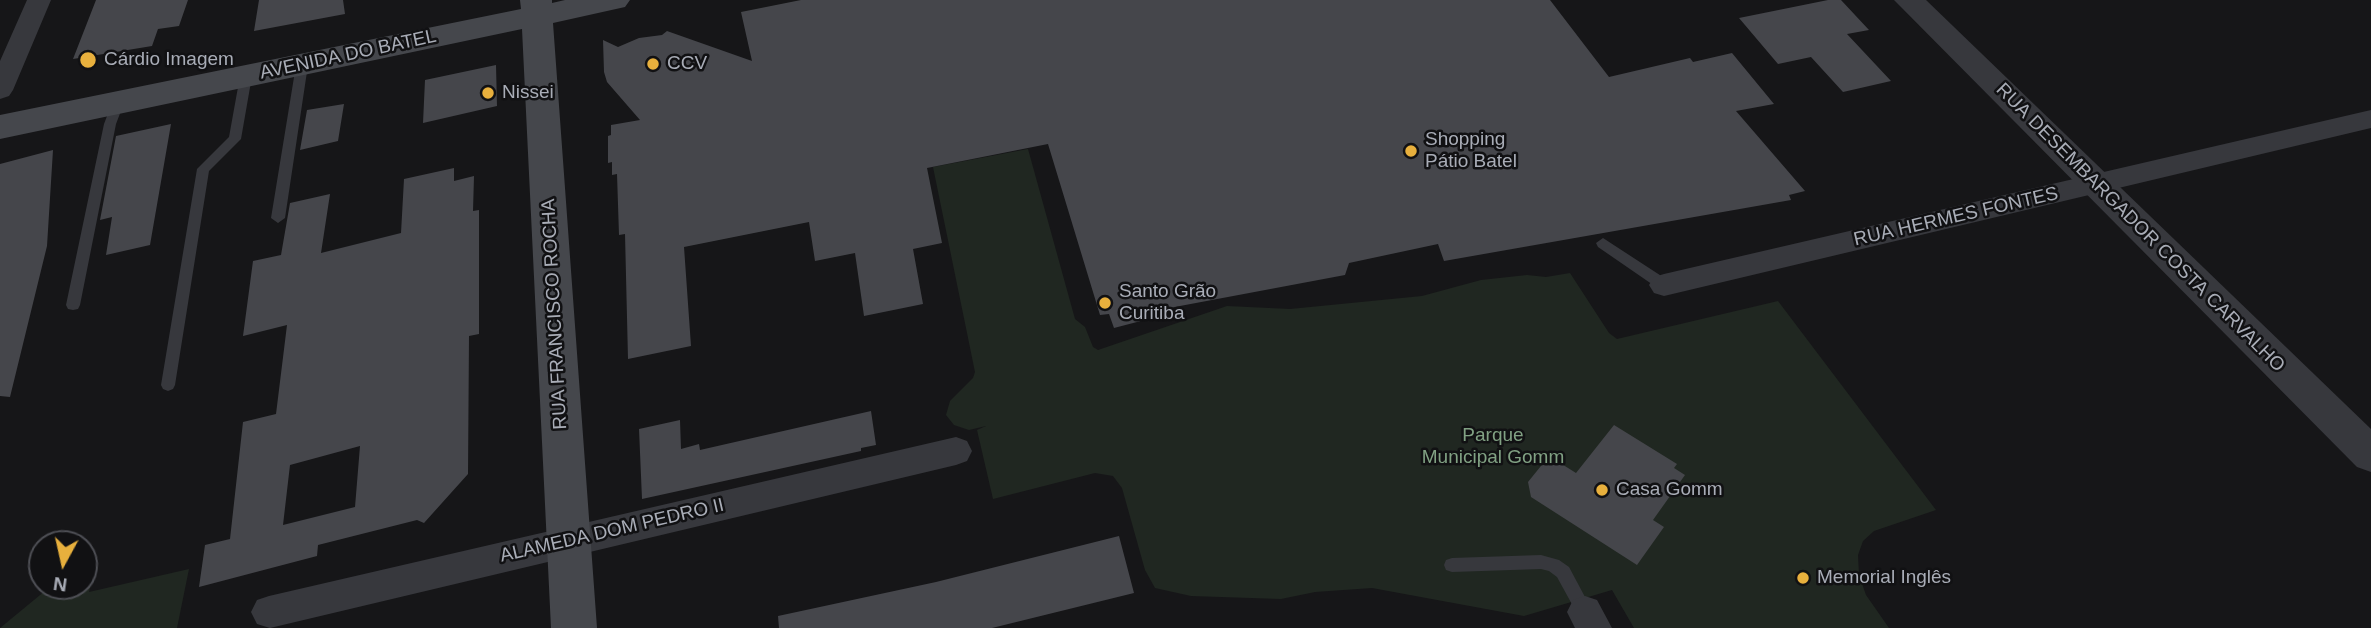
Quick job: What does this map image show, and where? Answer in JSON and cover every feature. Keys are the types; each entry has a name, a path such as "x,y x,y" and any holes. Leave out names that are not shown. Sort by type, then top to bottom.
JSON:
{"main road":[{"name":"AVENIDA DO BATEL","path":"0,127 302,65 537,8 614,0"},
{"name":"RUA FRANCISCO ROCHA","path":"537,8 574,628"}],"street":[{"path":"0,90 39,0"},
{"name":"RUA DESEMBARGADOR COSTA CARVALHO","path":"1909,0 2371,455"},
{"name":"RUA HERMES FONTES","path":"1664,285 2371,119"},
{"name":"ALAMEDA DOM PEDRO II","path":"269,612 956,451"}],"lane":[{"path":"278,218 302,65"},
{"path":"168,385 203,169 235,139 246,76"},
{"path":"73,305 110,124 118,103"},
{"path":"1603,243 1664,285"},
{"path":"1452,565 1541,562 1553,565 1563,572 1589,620"}],"green space":[{"name":"Parque Municipal Gomm","path":"1028,149 1075,319 1085,327 1093,347 1098,350 1227,306 1290,309 1422,296 1481,280 1527,275 1546,277 1570,273 1609,333 1617,339 1778,301 1936,510 1874,531 1863,541 1858,555 1859,575 1866,595 1889,628 1634,628 1612,590 1524,616 1372,588 1315,592 1281,599 1191,596 1155,588 1145,570 1122,488 1113,476 1095,473 993,499 977,430 986,426 969,430 954,425 946,415 950,401 973,378 975,372 933,167"},
{"path":"189,569 177,628 0,628 34,600 98,600 98,590"}],"building":[{"path":"96,0 188,0 179,26 158,29 152,46 73,59"},
{"path":"259,0 343,0 345,14 254,31"},
{"name":"Shopping Pátio Batel","path":"801,0 1550,0 1609,77 1690,58 1693,62 1732,53 1774,104 1736,111 1805,191 1789,195 1791,200 1444,261 1438,244 1349,263 1345,275 1164,309 1160,316 1114,328 1109,314 1100,315 1048,144 927,168 942,243 913,249 923,304 864,316 855,253 815,261 809,222 684,247 691,346 628,359 625,234 619,235 617,174 612,175 612,162 608,163 608,136 611,135 611,125 640,120 607,82 603,40 618,47 639,38 662,35 667,31 752,61 741,12"},
{"path":"1828,0 1841,0 1869,30 1847,34 1891,81 1843,92 1811,57 1778,64 1739,18"},
{"path":"496,65 497,106 423,123 425,80"},
{"path":"344,104 338,141 300,150 307,110"},
{"path":"171,124 150,245 106,255 112,217 100,220 116,136"},
{"path":"53,150 47,246 10,397 0,396 0,164"},
{"path":"454,168 454,181 474,176 473,211 479,210 479,334 469,336 468,474 424,523 417,520 318,545 317,556 199,587 205,545 230,539 243,422 276,414 287,325 243,336 253,261 281,255 290,203 330,194 321,253 401,233 404,179","holes":["360,446 355,507 283,525 290,465"]},
{"path":"871,411 876,445 861,448 861,451 642,499 639,429 680,420 681,449 699,444 700,450"},
{"name":"Casa Gomm","path":"1614,425 1677,464 1674,468 1685,475 1653,520 1664,527 1637,565 1531,497 1528,482 1549,456 1576,473"},
{"path":"1119,536 1134,593 992,628 779,628 778,616 936,582"}],"place":[{"name":"Cárdio Imagem","path":"88,60"},
{"name":"CCV","path":"653,64"},
{"name":"Nissei","path":"488,93"},
{"name":"Shopping Pátio Batel","path":"1411,151"},
{"name":"Santo Grão Curitiba","path":"1105,303"},
{"name":"Casa Gomm","path":"1602,490"},
{"name":"Memorial Inglês","path":"1803,578"}]}
